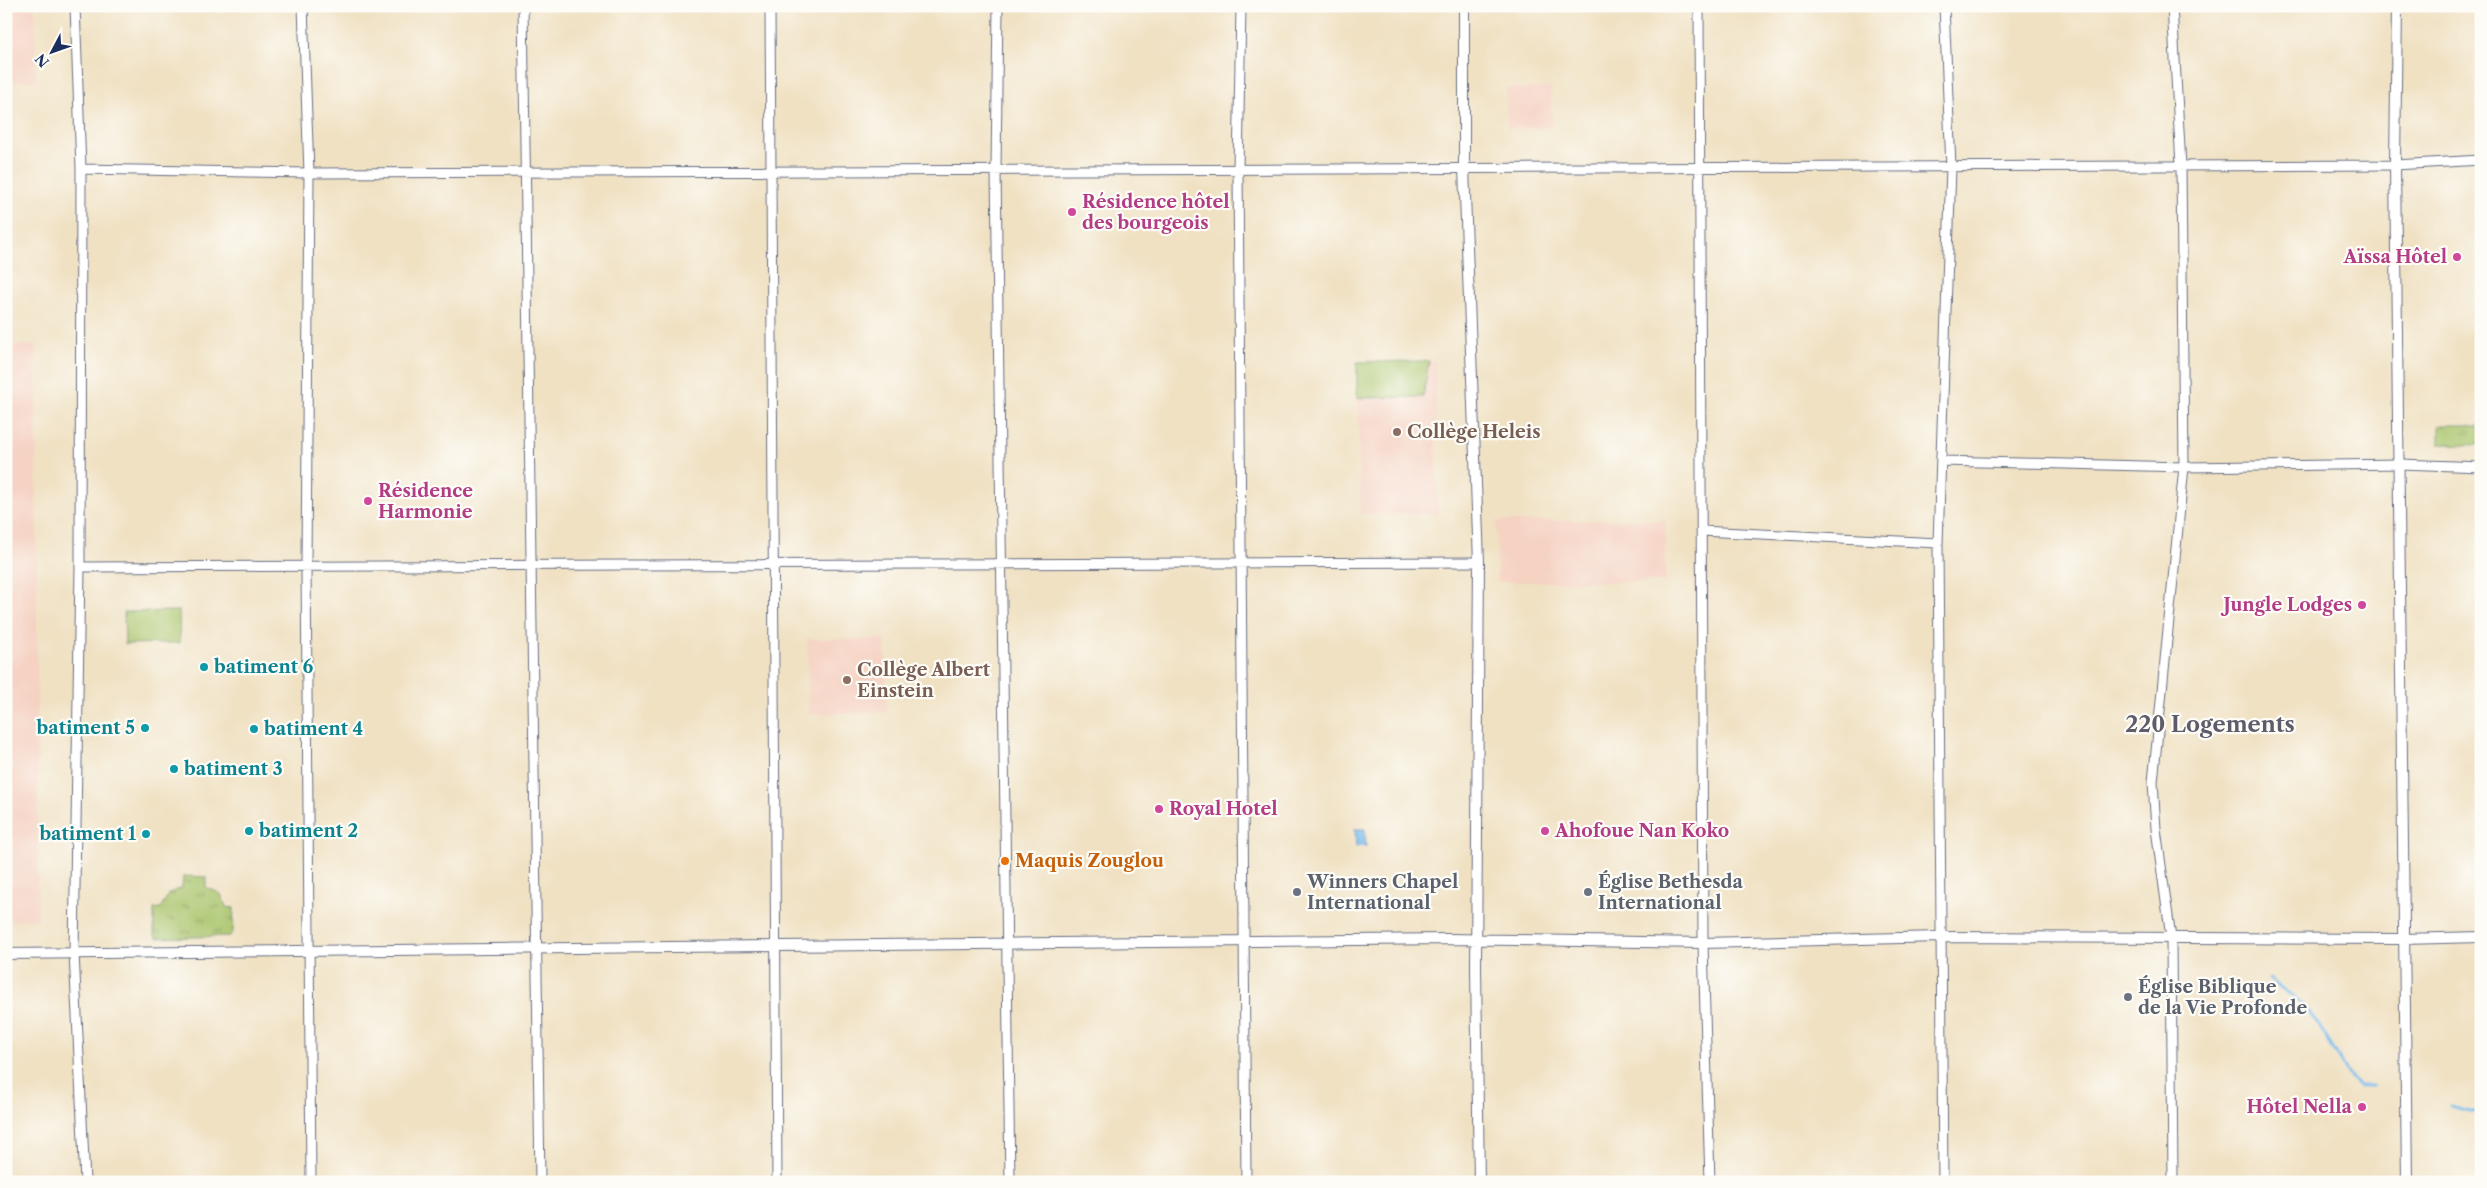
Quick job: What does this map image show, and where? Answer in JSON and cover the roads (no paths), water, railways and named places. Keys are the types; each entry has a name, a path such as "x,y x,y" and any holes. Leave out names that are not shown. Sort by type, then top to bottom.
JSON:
{"street":[{"path":"75,6 81,169 80,568 74,953 85,1182"},
{"path":"303,6 309,173 306,566 310,1182"},
{"path":"523,6 540,1182"},
{"path":"770,6 777,1182"},
{"path":"998,6 996,170 1010,1182"},
{"path":"1241,6 1238,169 1246,1182"},
{"path":"1464,6 1464,168 1479,562 1476,940 1478,1182"},
{"path":"1699,6 1703,943 1710,1182"},
{"path":"1943,1182 1938,543 1951,167 1944,6"},
{"path":"2172,6 2182,166 2184,467 2153,782 2156,828 2171,938 2174,1182"},
{"path":"2396,6 2395,165 2407,1182"},
{"path":"81,169 309,173 1700,168 2395,165 2481,160"},
{"path":"1941,461 2184,467 2400,464 2481,467"},
{"path":"1701,531 1938,543"},
{"path":"80,568 531,567 1002,562 1479,562"},
{"path":"6,954 308,949 776,947 1245,941 1476,940 1703,943 1940,937 2403,939 2481,937"}],"water":[{"path":"1355,829 1365,829 1366,846 1356,847"}],"waterway":[{"path":"2269,979 2303,1004 2321,1029 2350,1077 2360,1086 2373,1086"},
{"path":"2450,1105 2481,1113"}],"place":[{"name":"Résidence hôtel des bourgeois","path":"1072,212"},
{"name":"Aïssa Hôtel","path":"2457,257"},
{"name":"Collège Heleis","path":"1397,432"},
{"name":"Résidence Harmonie","path":"368,501"},
{"name":"Jungle Lodges","path":"2362,605"},
{"name":"batiment 6","path":"204,667"},
{"name":"Collège Albert Einstein","path":"847,680"},
{"name":"batiment 5","path":"145,728"},
{"name":"batiment 4","path":"254,729"},
{"name":"batiment 3","path":"174,769"},
{"name":"Royal Hotel","path":"1159,809"},
{"name":"batiment 2","path":"249,831"},
{"name":"Ahofoue Nan Koko","path":"1545,831"},
{"name":"batiment 1","path":"146,834"},
{"name":"Maquis Zouglou","path":"1005,861"},
{"name":"Winners Chapel International","path":"1297,892"},
{"name":"Église Bethesda International","path":"1588,892"},
{"name":"Église Biblique de la Vie Profonde","path":"2128,997"},
{"name":"Hôtel Nella","path":"2362,1107"}],"district":[{"name":"220 Logements","path":"2210,724"}]}
